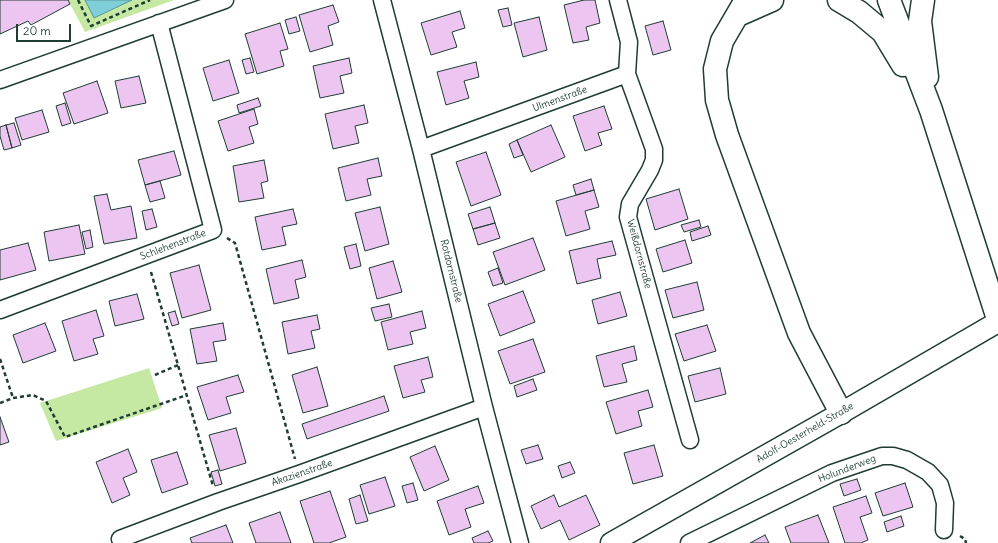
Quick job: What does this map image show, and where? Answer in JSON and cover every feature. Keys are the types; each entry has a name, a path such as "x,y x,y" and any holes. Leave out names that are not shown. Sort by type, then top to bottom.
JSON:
{"main road":[{"path":"772,0 742,8 722,41 715,69 717,100 727,136 799,333 841,413"},
{"path":"839,0 859,12 883,32 931,110"},
{"path":"888,0 931,110 998,321"},
{"path":"923,0 920,21 931,110"}],"street":[{"path":"0,80 225,0"},
{"name":"Rotdornstraße","path":"382,0 421,149 484,407 520,543"},
{"path":"618,0 629,42 627,74"},
{"name":"Schlehenstraße","path":"0,310 213,230 159,23"},
{"name":"Ulmenstraße","path":"421,149 627,74"},
{"name":"Weißdornstraße","path":"627,74 654,149 654,160 650,170 630,204 628,217 690,440"},
{"name":"Adolf-Oesterheld-Straße","path":"611,543 943,355 998,321"},
{"name":"Akazienstraße","path":"120,539 218,502 484,407"},
{"name":"Holunderweg","path":"689,543 832,473 882,456 893,456 907,460 928,472 940,485 945,503 944,530"}],"path":[{"path":"78,0 91,26 150,0"},
{"path":"213,230 235,242 299,474"},
{"path":"146,256 218,502"},
{"path":"0,359 13,398"},
{"path":"155,375 178,365"},
{"path":"0,403 13,398 33,395 46,400 65,437 187,395"}],"green space":[{"path":"68,0 174,0 85,32"},
{"path":"149,368 162,408 56,441 40,403"}],"water":[{"path":"85,0 132,0 94,18"}],"building":[{"path":"0,0 68,0 70,4 31,25 28,21 0,34"},
{"path":"584,0 595,0 600,23 586,27 589,40 573,43 564,5"},
{"path":"333,5 339,22 328,26 333,45 310,52 299,15"},
{"path":"508,8 512,25 503,27 498,10"},
{"path":"460,11 465,28 452,32 457,47 431,55 421,23"},
{"path":"296,17 300,31 289,34 285,20"},
{"path":"539,17 547,50 523,57 514,23"},
{"path":"663,21 671,50 653,55 645,26"},
{"path":"280,23 288,49 280,51 284,66 257,74 245,34"},
{"path":"250,58 254,72 246,74 242,60"},
{"path":"349,58 352,73 340,76 344,93 320,98 313,66"},
{"path":"229,60 239,93 213,101 203,68"},
{"path":"476,62 479,77 464,81 469,98 446,105 437,72"},
{"path":"139,76 146,103 121,108 115,81"},
{"path":"97,81 108,113 74,124 63,93"},
{"path":"258,98 261,106 239,113 237,105"},
{"path":"65,103 71,123 62,126 56,106"},
{"path":"364,105 368,123 355,126 359,143 333,149 325,114"},
{"path":"604,106 612,129 598,133 602,145 585,151 573,116"},
{"path":"254,109 258,124 249,127 254,143 228,151 218,121"},
{"path":"42,110 49,132 22,140 15,118"},
{"path":"14,123 21,145 12,148 6,125"},
{"path":"6,125 12,148 4,150 0,136 0,127"},
{"path":"551,125 565,157 531,172 517,140"},
{"path":"517,140 523,155 514,158 509,144"},
{"path":"174,151 181,175 145,185 138,160"},
{"path":"486,152 501,195 471,206 456,162"},
{"path":"378,158 382,176 367,179 371,195 346,201 338,168"},
{"path":"264,160 268,181 261,183 264,198 239,202 233,166"},
{"path":"591,179 594,190 576,195 573,185"},
{"path":"160,181 165,198 150,202 145,185"},
{"path":"679,189 688,219 655,230 646,199"},
{"path":"594,190 599,207 585,211 590,229 566,236 556,201"},
{"path":"107,194 111,210 131,206 137,238 104,244 94,196"},
{"path":"380,207 389,244 365,251 355,213"},
{"path":"490,207 495,223 473,229 468,214"},
{"path":"152,209 157,227 146,230 142,211"},
{"path":"293,209 297,224 282,227 286,245 262,250 255,217"},
{"path":"699,220 701,227 684,232 681,225"},
{"path":"495,223 500,238 478,245 473,229"},
{"path":"79,225 85,254 49,261 44,232"},
{"path":"708,226 711,235 692,241 690,232"},
{"path":"90,230 93,247 86,249 82,232"},
{"path":"533,238 545,270 505,285 493,252"},
{"path":"685,240 692,263 663,272 656,249"},
{"path":"612,241 616,255 597,259 601,278 577,284 569,251"},
{"path":"28,243 36,270 0,280 0,250"},
{"path":"356,244 361,266 350,269 344,247"},
{"path":"302,260 306,277 295,280 299,298 274,304 266,269"},
{"path":"393,261 402,292 377,299 369,268"},
{"path":"199,265 211,310 182,318 170,273"},
{"path":"498,268 503,283 493,286 488,272"},
{"path":"697,282 704,310 673,318 665,290"},
{"path":"523,291 535,322 500,336 488,304"},
{"path":"620,292 627,316 598,324 592,300"},
{"path":"137,294 144,319 115,326 109,301"},
{"path":"389,304 392,317 375,321 371,308"},
{"path":"96,310 104,336 93,339 98,354 74,361 62,321"},
{"path":"175,311 179,324 172,326 168,313"},
{"path":"422,311 426,328 410,332 413,344 388,350 381,322"},
{"path":"317,315 320,329 311,331 315,348 288,354 282,322"},
{"path":"45,323 56,351 23,363 13,335"},
{"path":"223,323 226,340 213,342 217,361 197,364 190,329"},
{"path":"707,325 716,351 684,361 675,334"},
{"path":"533,339 545,372 510,384 498,351"},
{"path":"634,346 637,360 622,364 627,382 604,387 596,356"},
{"path":"428,357 433,377 421,380 425,392 403,398 394,366"},
{"path":"317,367 328,406 303,413 292,375"},
{"path":"720,368 726,394 695,402 688,376"},
{"path":"238,375 244,392 226,397 231,413 208,420 197,387"},
{"path":"533,379 537,390 517,397 514,386"},
{"path":"648,390 653,407 638,411 642,426 616,434 606,402"},
{"path":"384,396 389,411 307,439 302,424"},
{"path":"0,417 9,442 0,445"},
{"path":"236,428 246,463 220,471 209,435"},
{"path":"538,445 543,459 526,464 521,450"},
{"path":"654,445 663,476 633,484 624,453"},
{"path":"435,446 449,480 424,491 410,457"},
{"path":"128,449 137,472 123,478 130,495 112,503 96,462"},
{"path":"177,452 188,484 162,493 151,460"},
{"path":"570,462 575,473 562,478 558,466"},
{"path":"218,470 222,484 215,486 211,472"},
{"path":"385,477 395,506 369,514 360,485"},
{"path":"857,479 861,490 844,496 840,484"},
{"path":"413,483 418,500 407,503 402,486"},
{"path":"905,483 913,507 883,516 875,493"},
{"path":"478,486 484,503 465,509 471,527 449,535 437,501"},
{"path":"330,491 346,537 329,543 314,543 300,501"},
{"path":"360,495 368,521 356,524 349,499"},
{"path":"554,495 559,507 586,495 600,525 569,540 560,520 541,529 531,506"},
{"path":"866,496 872,513 860,517 868,540 861,543 845,543 833,507"},
{"path":"280,512 291,543 256,543 249,523"},
{"path":"818,515 829,543 791,543 785,527"},
{"path":"901,516 904,526 887,532 884,522"},
{"path":"226,525 233,543 192,543 190,538"},
{"path":"488,531 493,541 488,543 474,543 472,538"},
{"path":"765,535 769,543 750,543"}]}
